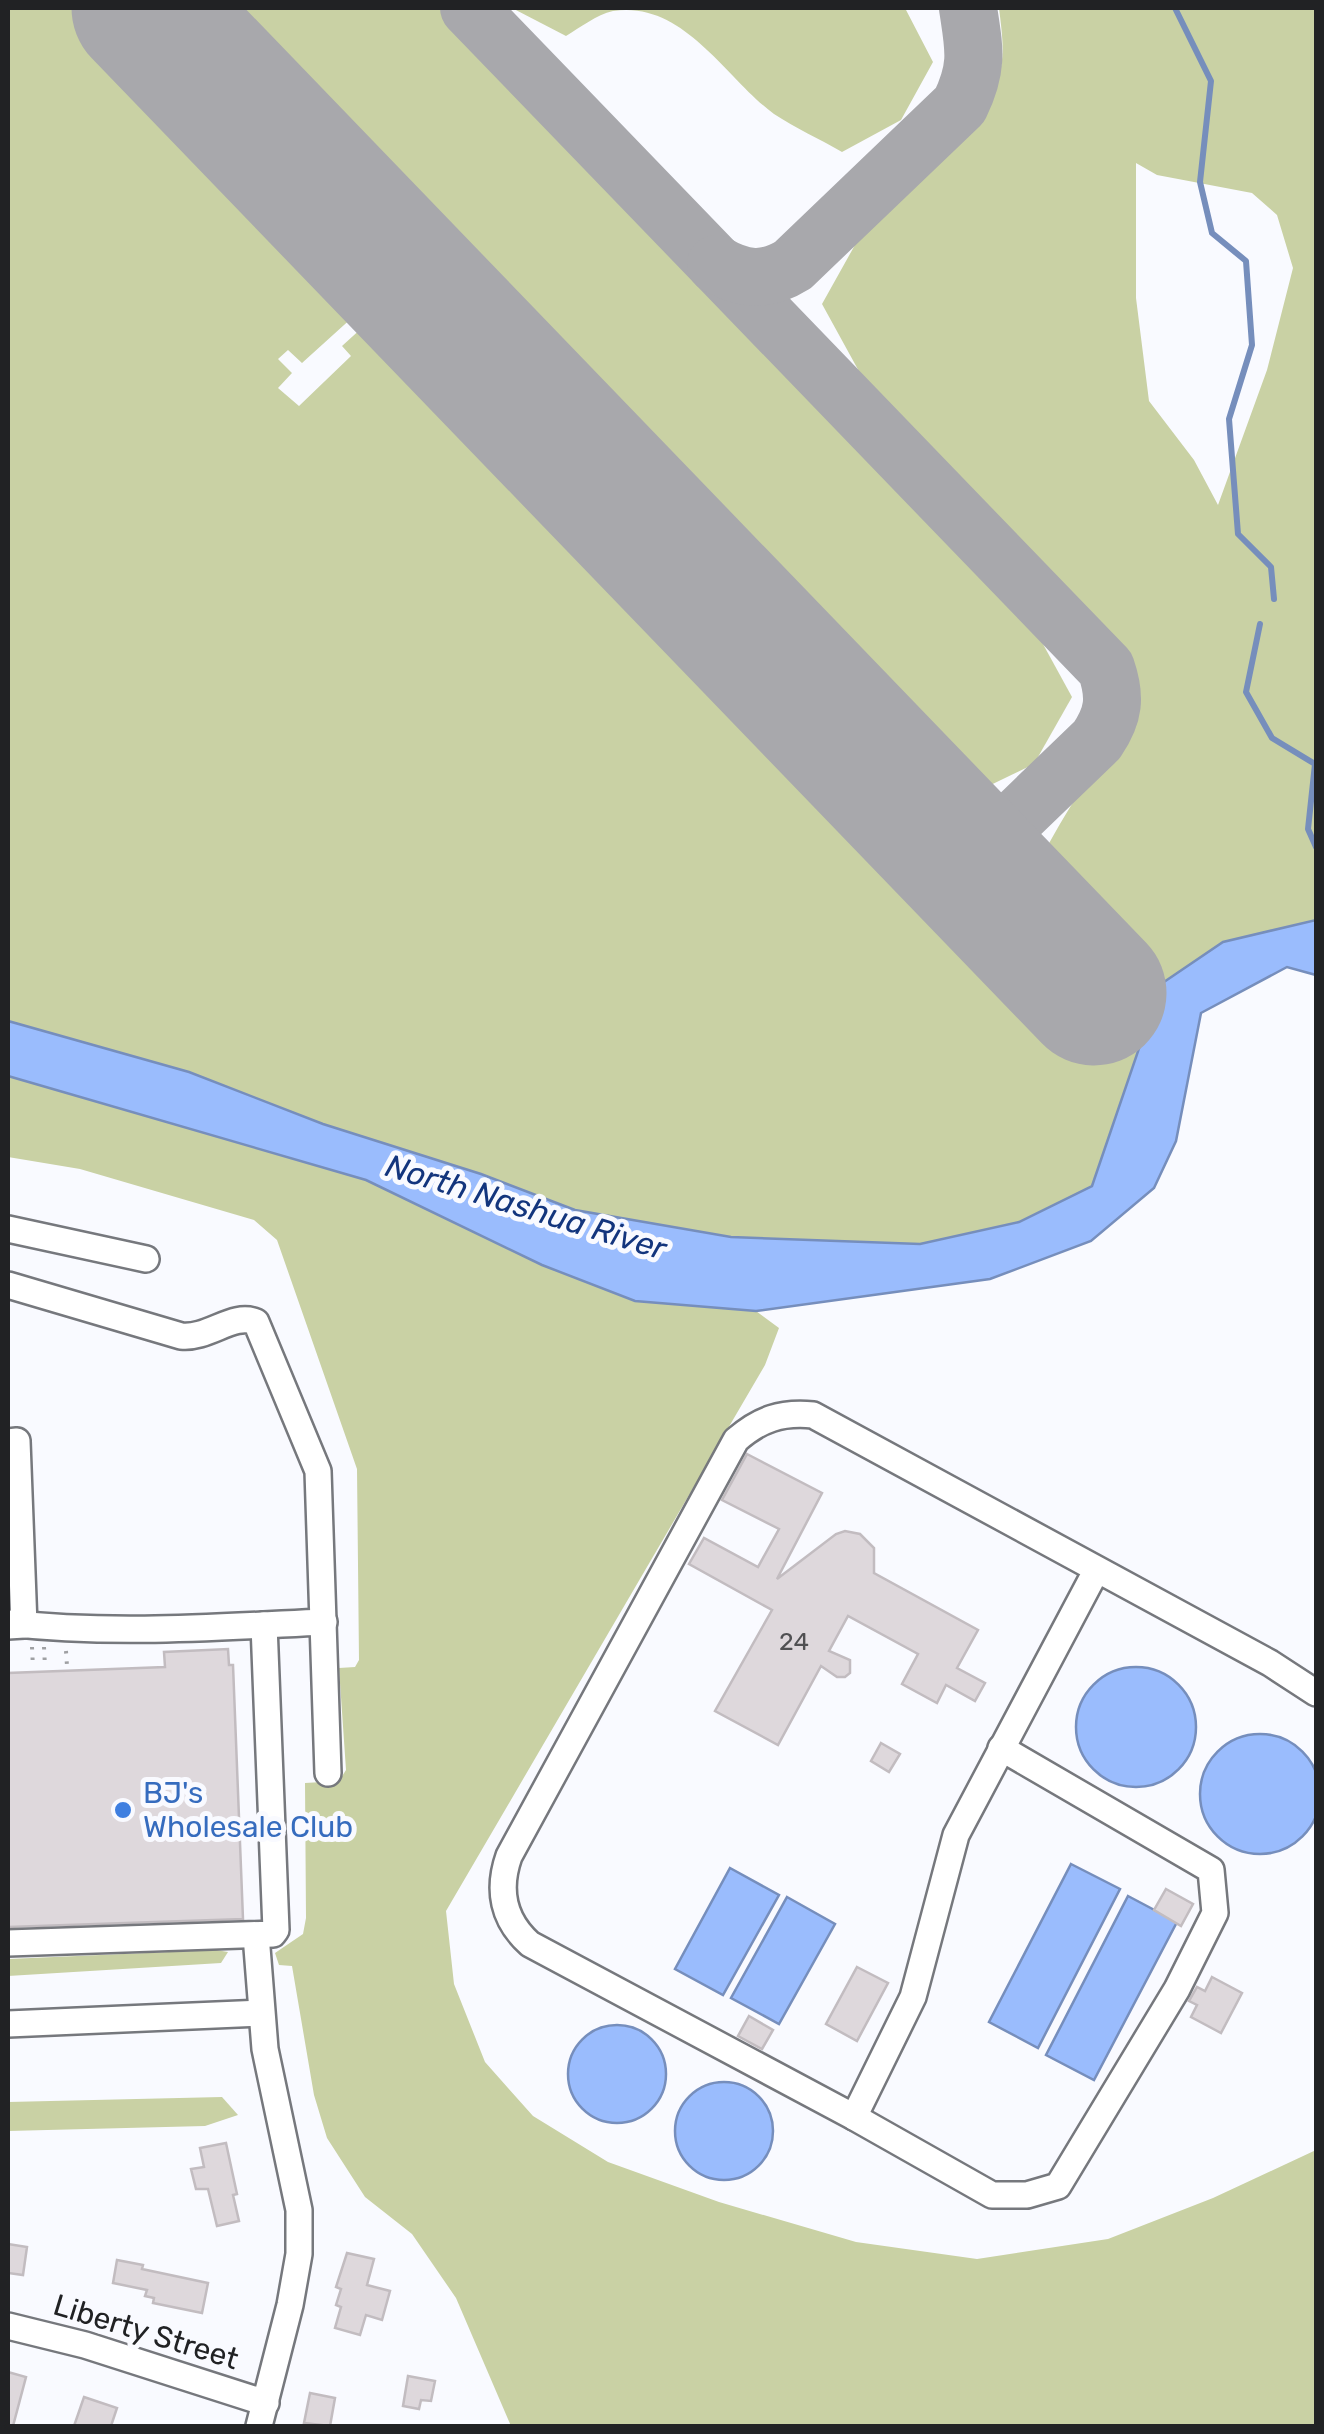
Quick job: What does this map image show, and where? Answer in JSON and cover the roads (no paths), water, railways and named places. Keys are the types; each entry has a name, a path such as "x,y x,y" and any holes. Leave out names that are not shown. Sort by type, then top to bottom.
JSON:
{"street":[{"path":"8,1229 146,1259"},
{"path":"8,1286 182,1336 205,1335 237,1320 256,1322 317,1462 328,1773"},
{"path":"1001,1748 1210,1870 1215,1914 1178,1989 1058,2186 1027,2195 992,2195 854,2116 530,1944 509,1920 504,1872 509,1856 736,1440 771,1417 813,1415 1270,1663 1316,1693"},
{"path":"8,1442 17,1441 13,1624 106,1630 324,1622"},
{"path":"854,2116 913,1997 956,1835 1096,1571"},
{"path":"8,1944 273,1934 276,1930 264,1625"},
{"path":"256,1935 271,2087 293,2170 299,2224 299,2254 290,2305 262,2414"},
{"path":"8,2024 261,2014"},
{"name":"Liberty Street","path":"8,2326 85,2345 262,2414"}],"water":[{"name":"North Nashua River","path":"1316,920 1316,975 1287,967 1201,1013 1176,1141 1154,1188 1091,1241 990,1279 756,1311 635,1301 542,1265 366,1180 8,1076 8,1021 189,1072 323,1124 481,1174 575,1210 731,1237 920,1244 1019,1222 1092,1186 1161,984 1223,942"},
{"path":"1136,1667 1159,1672 1178,1685 1191,1704 1196,1727 1191,1750 1178,1769 1159,1782 1136,1787 1113,1782 1094,1769 1081,1750 1076,1727 1081,1704 1094,1685 1113,1672"},
{"path":"1260,1734 1283,1739 1302,1752 1315,1771 1320,1794 1315,1817 1302,1836 1283,1849 1260,1854 1237,1849 1218,1836 1205,1817 1200,1794 1205,1771 1218,1752 1237,1739"},
{"path":"1071,1864 1120,1889 1038,2048 989,2022"},
{"path":"730,1868 779,1895 723,1995 675,1969"},
{"path":"1128,1896 1177,1922 1094,2080 1046,2055"},
{"path":"787,1897 835,1924 779,2024 731,1998"},
{"path":"617,2025 636,2029 652,2039 662,2055 666,2074 662,2093 652,2109 636,2119 617,2123 598,2119 582,2109 572,2093 568,2074 572,2055 582,2039 598,2029"},
{"path":"724,2082 743,2086 759,2096 769,2112 773,2131 769,2150 759,2166 743,2176 724,2180 705,2176 689,2166 679,2150 675,2131 679,2112 689,2096 705,2086"}],"waterway":[{"path":"1175,8 1211,81 1200,182 1212,233 1246,261 1252,345 1229,419 1238,534 1271,567 1274,599"},
{"path":"1260,624 1246,692 1272,738 1315,764 1308,829 1316,847"}],"place":[{"name":"BJ's Wholesale Club","path":"123,1810"}]}
